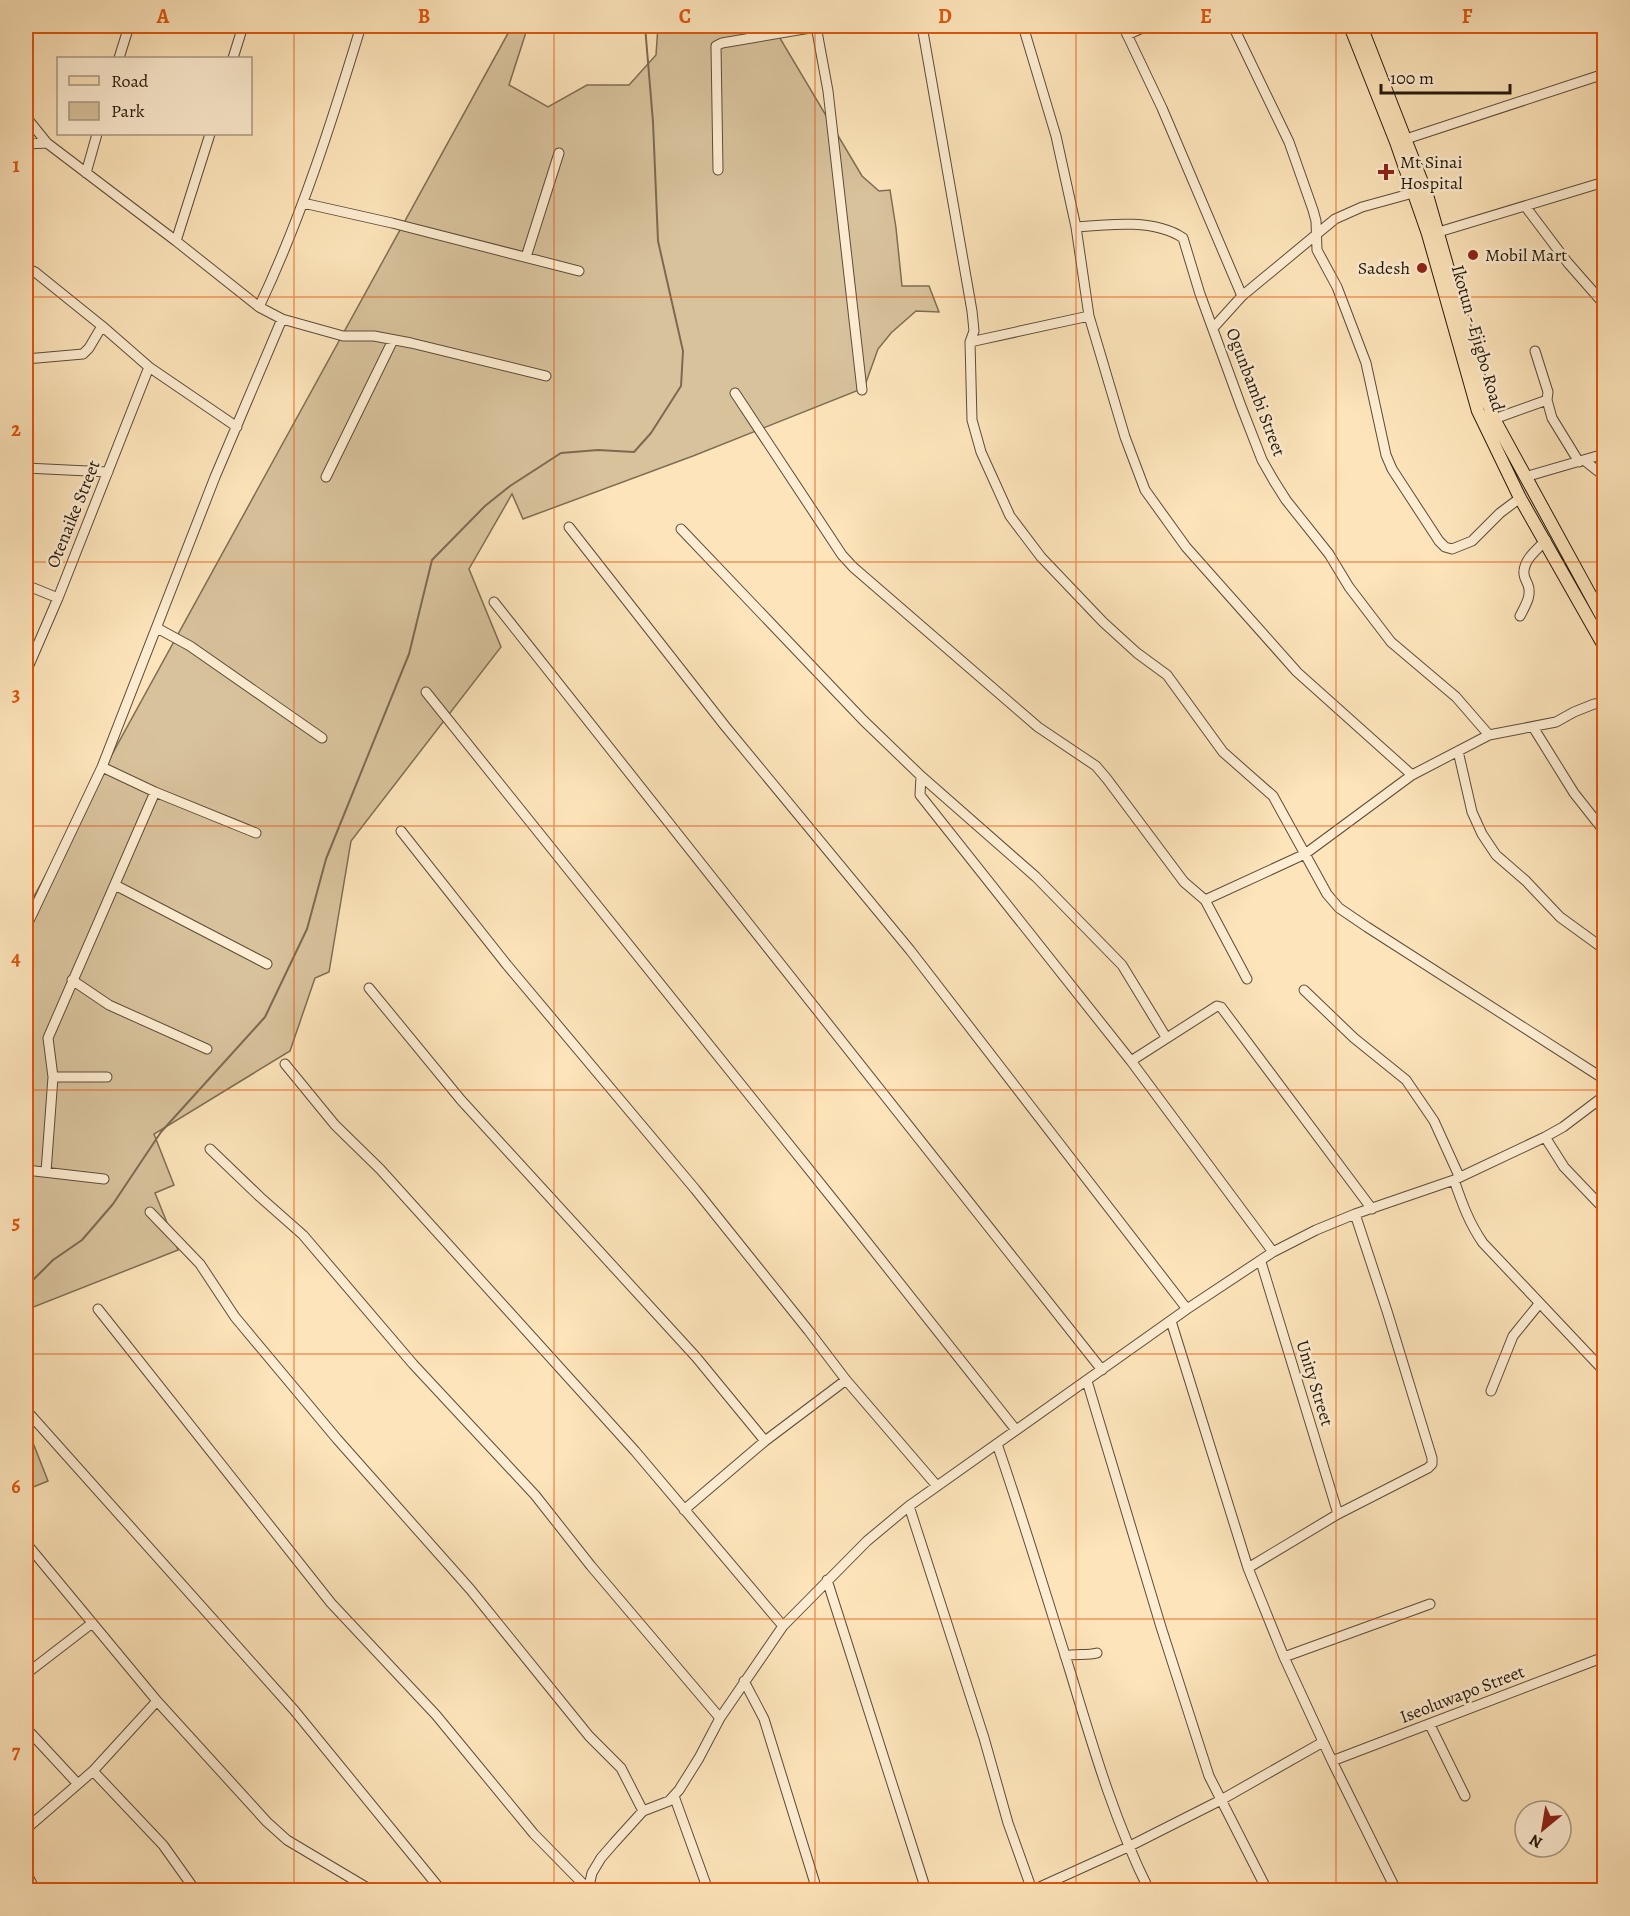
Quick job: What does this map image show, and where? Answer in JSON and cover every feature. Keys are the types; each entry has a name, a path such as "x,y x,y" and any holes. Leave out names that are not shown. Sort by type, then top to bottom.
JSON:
{"main road":[{"name":"Ikotun - Ejigbo Road","path":"1350,26 1396,141 1413,193 1433,233 1478,411 1520,498 1605,646"},
{"name":"Ikotun - Ejigbo Road","path":"1361,26 1406,139 1433,233 1494,418 1605,620"}],"street":[{"path":"119,57 129,26"},
{"path":"233,57 243,26"},
{"path":"259,307 303,203 361,26"},
{"path":"718,170 716,46 799,27 819,26 862,390"},
{"path":"922,26 972,311 974,331 970,342 972,420 981,452 1010,516 1041,557 1103,622 1137,653 1167,675 1223,752 1273,795 1327,894 1339,908 1605,1079"},
{"path":"1023,26 1056,136 1076,227 1089,316 1125,437 1145,490 1186,547 1297,672 1412,775"},
{"path":"1122,26 1161,108 1242,296"},
{"path":"1127,35 1147,26"},
{"path":"1233,26 1289,142 1313,210 1317,250 1337,287 1366,363 1386,455 1392,469 1439,541 1445,547 1452,549 1462,547 1484,531 1500,513 1520,498"},
{"path":"1406,139 1605,74"},
{"path":"26,117 47,143 259,307 282,319 343,336 374,336 393,339 546,376"},
{"path":"86,173 98,135"},
{"path":"176,241 210,135"},
{"path":"26,144 47,143"},
{"path":"526,257 559,153"},
{"path":"1433,233 1605,182"},
{"path":"1214,327 1242,296 1335,219 1413,193"},
{"path":"303,203 392,223 579,271"},
{"path":"1525,206 1568,263 1605,303"},
{"name":"Ogunbambi Street","path":"1076,227 1128,224 1169,230 1183,238 1200,294 1262,460 1286,500 1312,531 1349,587 1391,642 1456,697 1489,735"},
{"path":"26,268 35,272 149,367 237,427"},
{"path":"970,342 1089,316"},
{"path":"26,927 102,767 215,477 282,319"},
{"path":"26,359 83,354 102,326"},
{"path":"326,477 393,339"},
{"path":"1535,351 1548,392 1547,400 1552,418 1582,461 1605,476"},
{"name":"Otenaike Street","path":"26,672 58,598 149,367"},
{"path":"735,393 842,555 853,567 1038,727 1096,766 1184,882 1205,900 1247,979"},
{"path":"1494,418 1547,400"},
{"path":"1525,477 1605,454"},
{"path":"26,468 108,472"},
{"path":"569,527 724,726 910,950 1187,1309"},
{"path":"681,529 863,720 921,776 1036,877 1122,965 1166,1037"},
{"path":"1520,616 1527,604 1529,593 1523,573 1525,566 1546,540"},
{"path":"26,585 58,598"},
{"path":"494,602 1102,1370"},
{"path":"157,628 190,646 322,738"},
{"path":"426,692 1016,1430"},
{"path":"1205,900 1305,854 1412,775 1489,735 1556,722 1594,704 1605,703"},
{"path":"1533,727 1574,793 1605,831"},
{"path":"1458,751 1472,812 1482,834 1496,855 1526,881 1560,917 1605,949"},
{"path":"102,767 155,792 256,833"},
{"path":"921,776 920,795 1131,1061 1273,1252"},
{"path":"45,1172 53,1077 48,1038 155,792"},
{"path":"401,831 507,965 695,1189 846,1380 937,1486"},
{"path":"115,885 267,964"},
{"path":"72,980 109,1005 207,1049"},
{"path":"369,988 461,1100 696,1357 765,1441"},
{"path":"1304,990 1354,1038 1406,1080 1434,1121 1457,1178 1472,1228 1494,1256 1605,1371"},
{"path":"1131,1061 1217,1006 1221,1007 1372,1209"},
{"path":"285,1064 335,1125 396,1187 635,1451 783,1626"},
{"path":"53,1077 107,1077"},
{"path":"588,1890 592,1874 601,1858 643,1811 669,1801 674,1796 699,1758 720,1718 783,1626 867,1541 909,1506 1187,1309 1273,1252 1316,1230 1457,1178 1545,1137 1563,1127 1605,1096"},
{"path":"1545,1137 1564,1167 1605,1209"},
{"path":"210,1149 303,1234 413,1365 535,1495 591,1566 720,1718"},
{"path":"26,1170 104,1179"},
{"path":"150,1212 200,1264 235,1317 337,1439 470,1589 589,1736 621,1768 643,1811"},
{"path":"1248,1568 1338,1514 1432,1464 1387,1311 1355,1214"},
{"name":"Unity Street","path":"1261,1262 1338,1514"},
{"path":"1491,1391 1515,1331 1539,1304"},
{"path":"98,1309 332,1604 436,1716 534,1834 588,1890"},
{"path":"1171,1321 1248,1568 1284,1657 1323,1742 1396,1890"},
{"path":"684,1509 765,1441 846,1380"},
{"path":"1087,1381 1161,1627 1209,1776 1267,1890"},
{"path":"26,1410 294,1710 441,1890"},
{"path":"997,1444 1024,1520 1097,1761 1128,1847 1149,1890"},
{"path":"909,1506 984,1738 1008,1824 1033,1890 1128,1847 1221,1800 1323,1742"},
{"path":"26,1543 157,1701 276,1832 371,1890"},
{"path":"827,1580 926,1890"},
{"path":"1284,1657 1430,1604"},
{"path":"26,1674 91,1624"},
{"path":"1065,1656 1075,1653 1088,1656 1097,1653"},
{"name":"Iseoluwapo Street","path":"1332,1761 1605,1657"},
{"path":"744,1681 765,1719 817,1890"},
{"path":"26,1829 93,1770 157,1701"},
{"path":"1430,1725 1465,1796"},
{"path":"26,1728 77,1783"},
{"path":"93,1770 163,1845 195,1890"},
{"path":"674,1796 708,1890"},
{"path":"26,1872 35,1890"}],"green space":[{"path":"512,26 528,26 509,85 548,107 587,85 629,85 656,55 658,26 776,26 781,40 862,176 879,191 890,190 902,286 929,286 939,312 916,311 891,333 878,349 864,388 693,456 523,519 512,494 469,569 501,647 351,841 329,972 315,978 290,1051 154,1134 174,1185 155,1193 178,1250 26,1310 26,911"},
{"path":"26,1425 48,1481 26,1490"}],"waterway":[{"path":"26,1287 53,1260 82,1240 113,1204 161,1132 265,1017 307,929 326,859 409,654 432,560 485,506 510,486 561,453 598,450 634,452 651,433 681,386 683,351 658,241 653,122 645,26"}],"place":[{"name":"Mt Sinai Hospital","path":"1386,172"},
{"name":"Mobil Mart","path":"1473,255"},
{"name":"Sadesh","path":"1422,268"}]}
